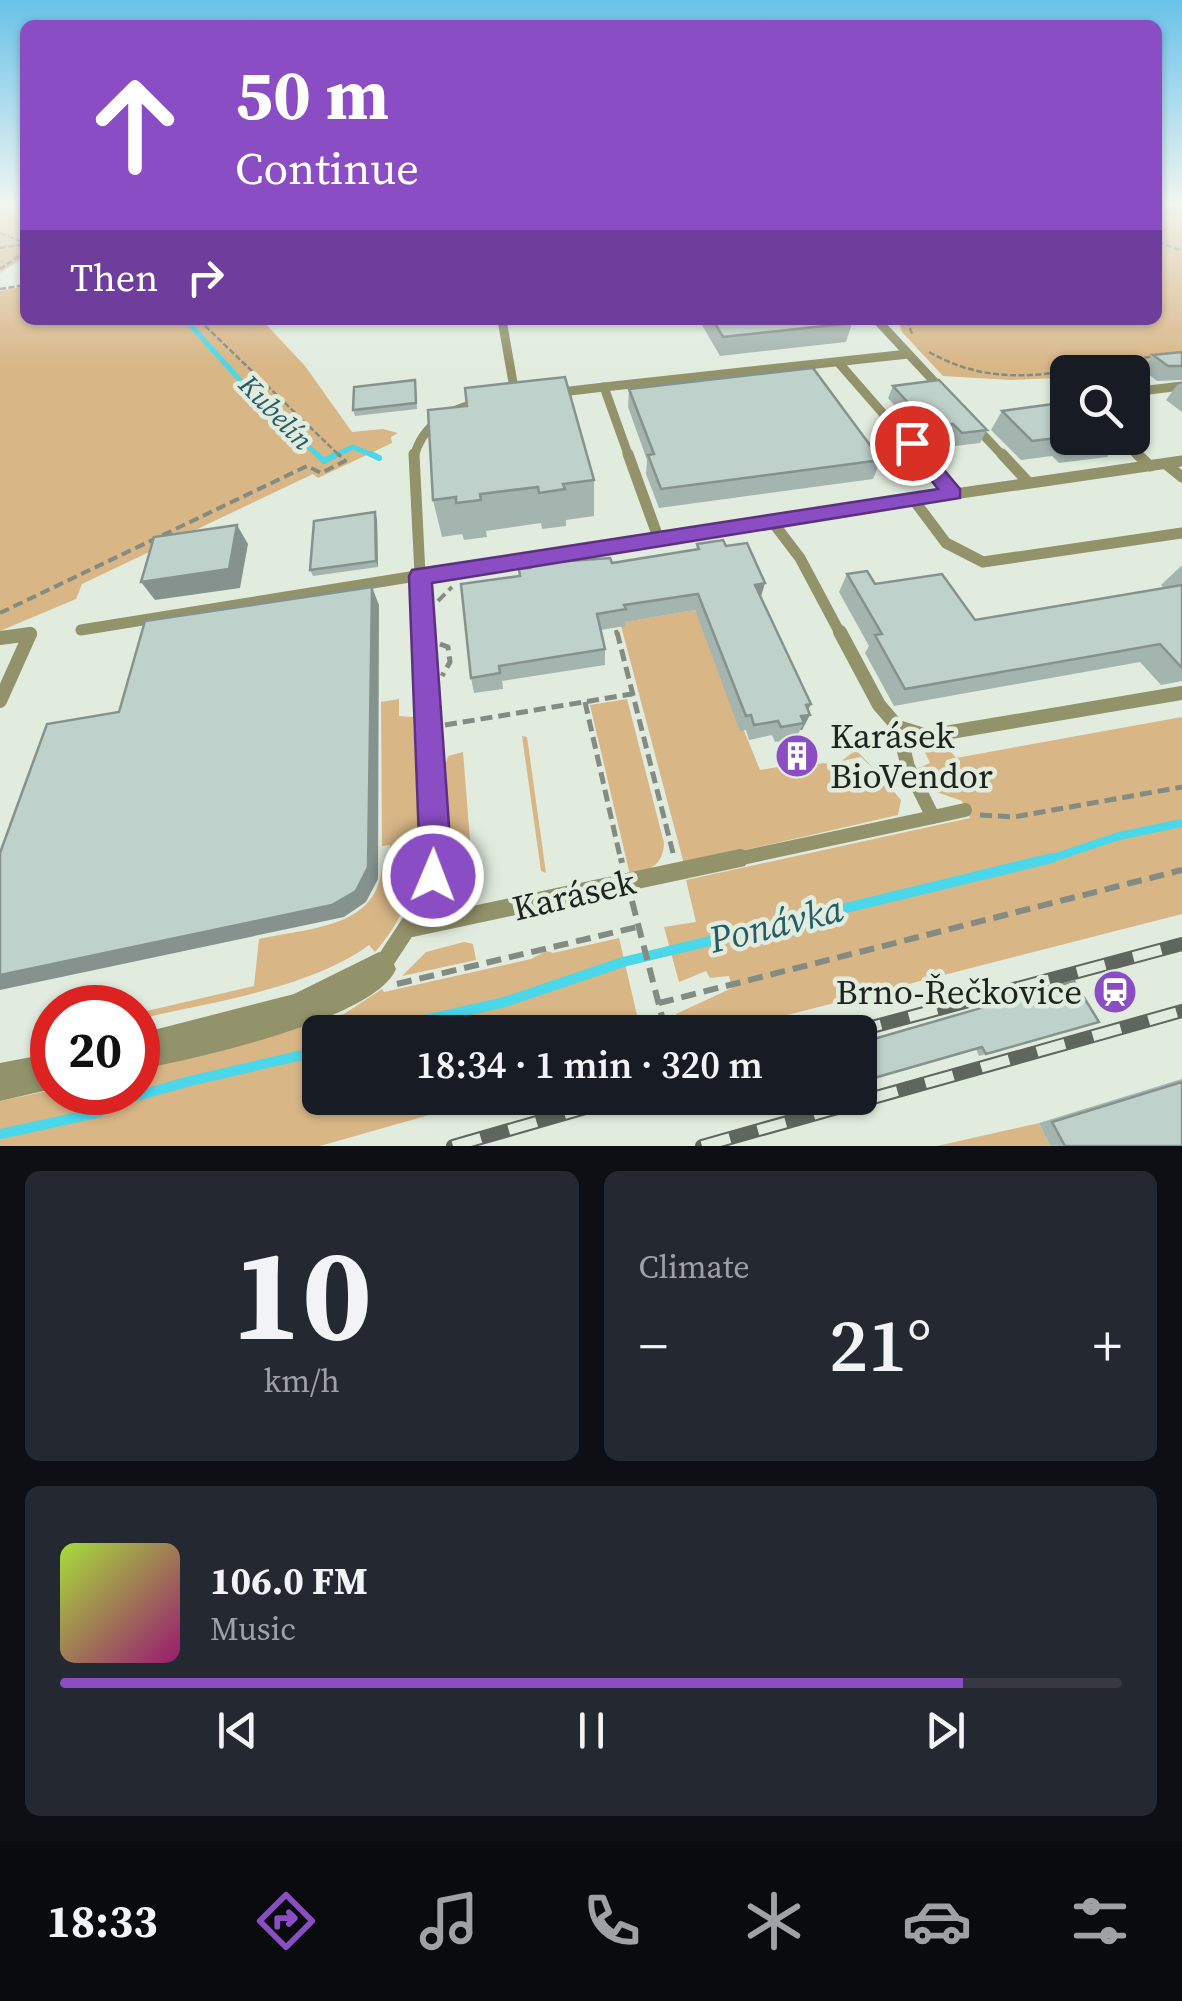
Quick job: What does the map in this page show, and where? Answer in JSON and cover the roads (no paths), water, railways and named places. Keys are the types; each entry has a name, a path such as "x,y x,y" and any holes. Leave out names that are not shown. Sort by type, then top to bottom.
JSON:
{"street":[{"path":"160,1046 312,1007 347,992 379,970"},
{"path":"0,1082 30,1076"}],"lane":[{"path":"503,325 516,398"},
{"path":"882,325 948,397"},
{"path":"379,970 412,928 433,876 414,454 420,436 456,409 516,398 908,354"},
{"path":"838,362 873,409 912,443 953,494"},
{"path":"604,386 658,537"},
{"path":"1150,390 1182,386"},
{"path":"961,411 1028,482"},
{"path":"1137,455 1150,466"},
{"path":"81,630 658,537 1182,461"},
{"path":"1166,464 1182,478"},
{"path":"912,499 946,543 983,562 1182,533"},
{"path":"771,520 800,558 879,705 898,726 926,736 1182,693"},
{"path":"0,638 30,634 0,701"},
{"path":"898,726 908,768 933,816"},
{"name":"Karásek","path":"412,928 964,810"}],"waterway":[{"name":"Kubelín","path":"190,325 266,409 320,457"},
{"name":"Kubelín","path":"332,457 353,447 377,457"},
{"name":"Kubelín","path":"317,454 320,457"},
{"name":"Kubelín","path":"320,457 324,461 337,454"},
{"name":"Kubelín","path":"371,454 377,457"},
{"name":"Ponávka","path":"1044,861 1119,836 1182,823"},
{"name":"Ponávka","path":"447,1015 505,1002 623,962 1052,858"},
{"name":"Ponávka","path":"0,1134 97,1113 126,1099 302,1055"}],"railway":[{"path":"877,1026 1182,944"},
{"path":"702,1146 1182,1011"},
{"path":"453,1146 561,1115"}],"place":[{"name":"Karásek BioVendor","path":"797,756"},
{"name":"Brno-Řečkovice","path":"1115,992"}]}
